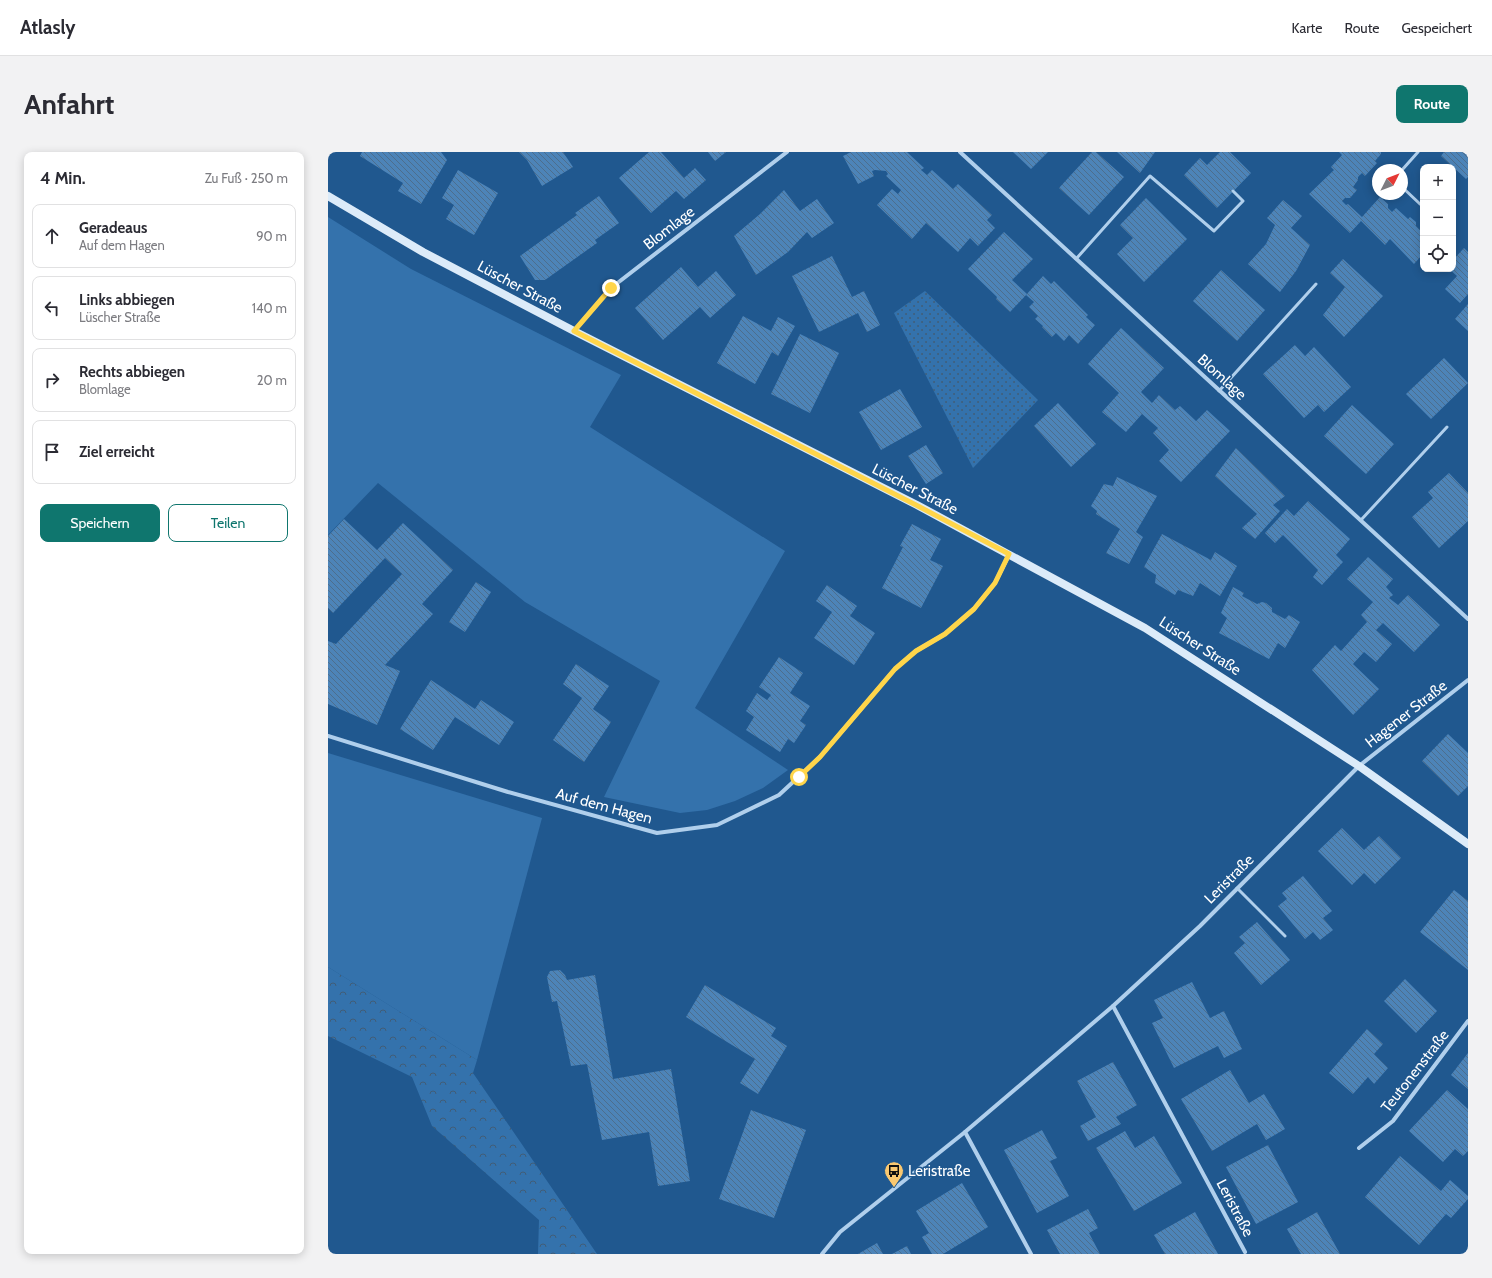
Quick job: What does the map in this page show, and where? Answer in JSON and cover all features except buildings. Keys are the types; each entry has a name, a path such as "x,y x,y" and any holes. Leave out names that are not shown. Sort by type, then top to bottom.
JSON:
{"street":[{"name":"Blomlage","path":"574,331 611,288 787,152"},
{"name":"Blomlage","path":"960,152 1468,618"},
{"name":"Lüscher Straße","path":"328,196 423,252 574,331 910,502 1146,628 1359,766 1468,844"},
{"name":"Auf dem Hagen","path":"328,736 508,792 657,833 718,825 779,796 820,757 895,669 916,651 945,634 974,609 995,583 1009,554"},
{"name":"Hagener Straße","path":"1359,766 1468,680"},
{"name":"Leristraße","path":"822,1254 840,1232 965,1132 1113,1006 1200,926 1359,766"},
{"name":"Leristraße","path":"1113,1006 1245,1252"},
{"name":"Teutonenstraße","path":"1359,1148 1393,1121 1468,1021"},
{"path":"965,1132 1031,1254"}],"lane":[{"path":"1407,164 1418,152"},
{"path":"1076,259 1150,176 1214,230 1243,201 1233,192"},
{"path":"1408,193 1420,204"},
{"path":"1219,391 1316,284"},
{"path":"1361,520 1447,427"},
{"path":"1237,888 1285,936"}],"green space":[{"path":"328,217 411,269 621,375 590,427 785,551 695,708 788,770 763,788 735,801 707,810 680,813 604,797 660,681 525,602 378,483 328,535"},
{"path":"925,291 1038,400 973,468 894,313"},
{"path":"328,753 542,818 477,1060 328,967"},
{"path":"328,967 477,1060 473,1073 597,1254 538,1254 539,1220 432,1126 412,1077 328,1036"}],"place":[{"name":"Leristraße","path":"894,1188"}],"route":[{"path":"611,288 574,331 1009,554 995,583 974,609 945,634 916,651 895,669 820,757 799,777"}]}
